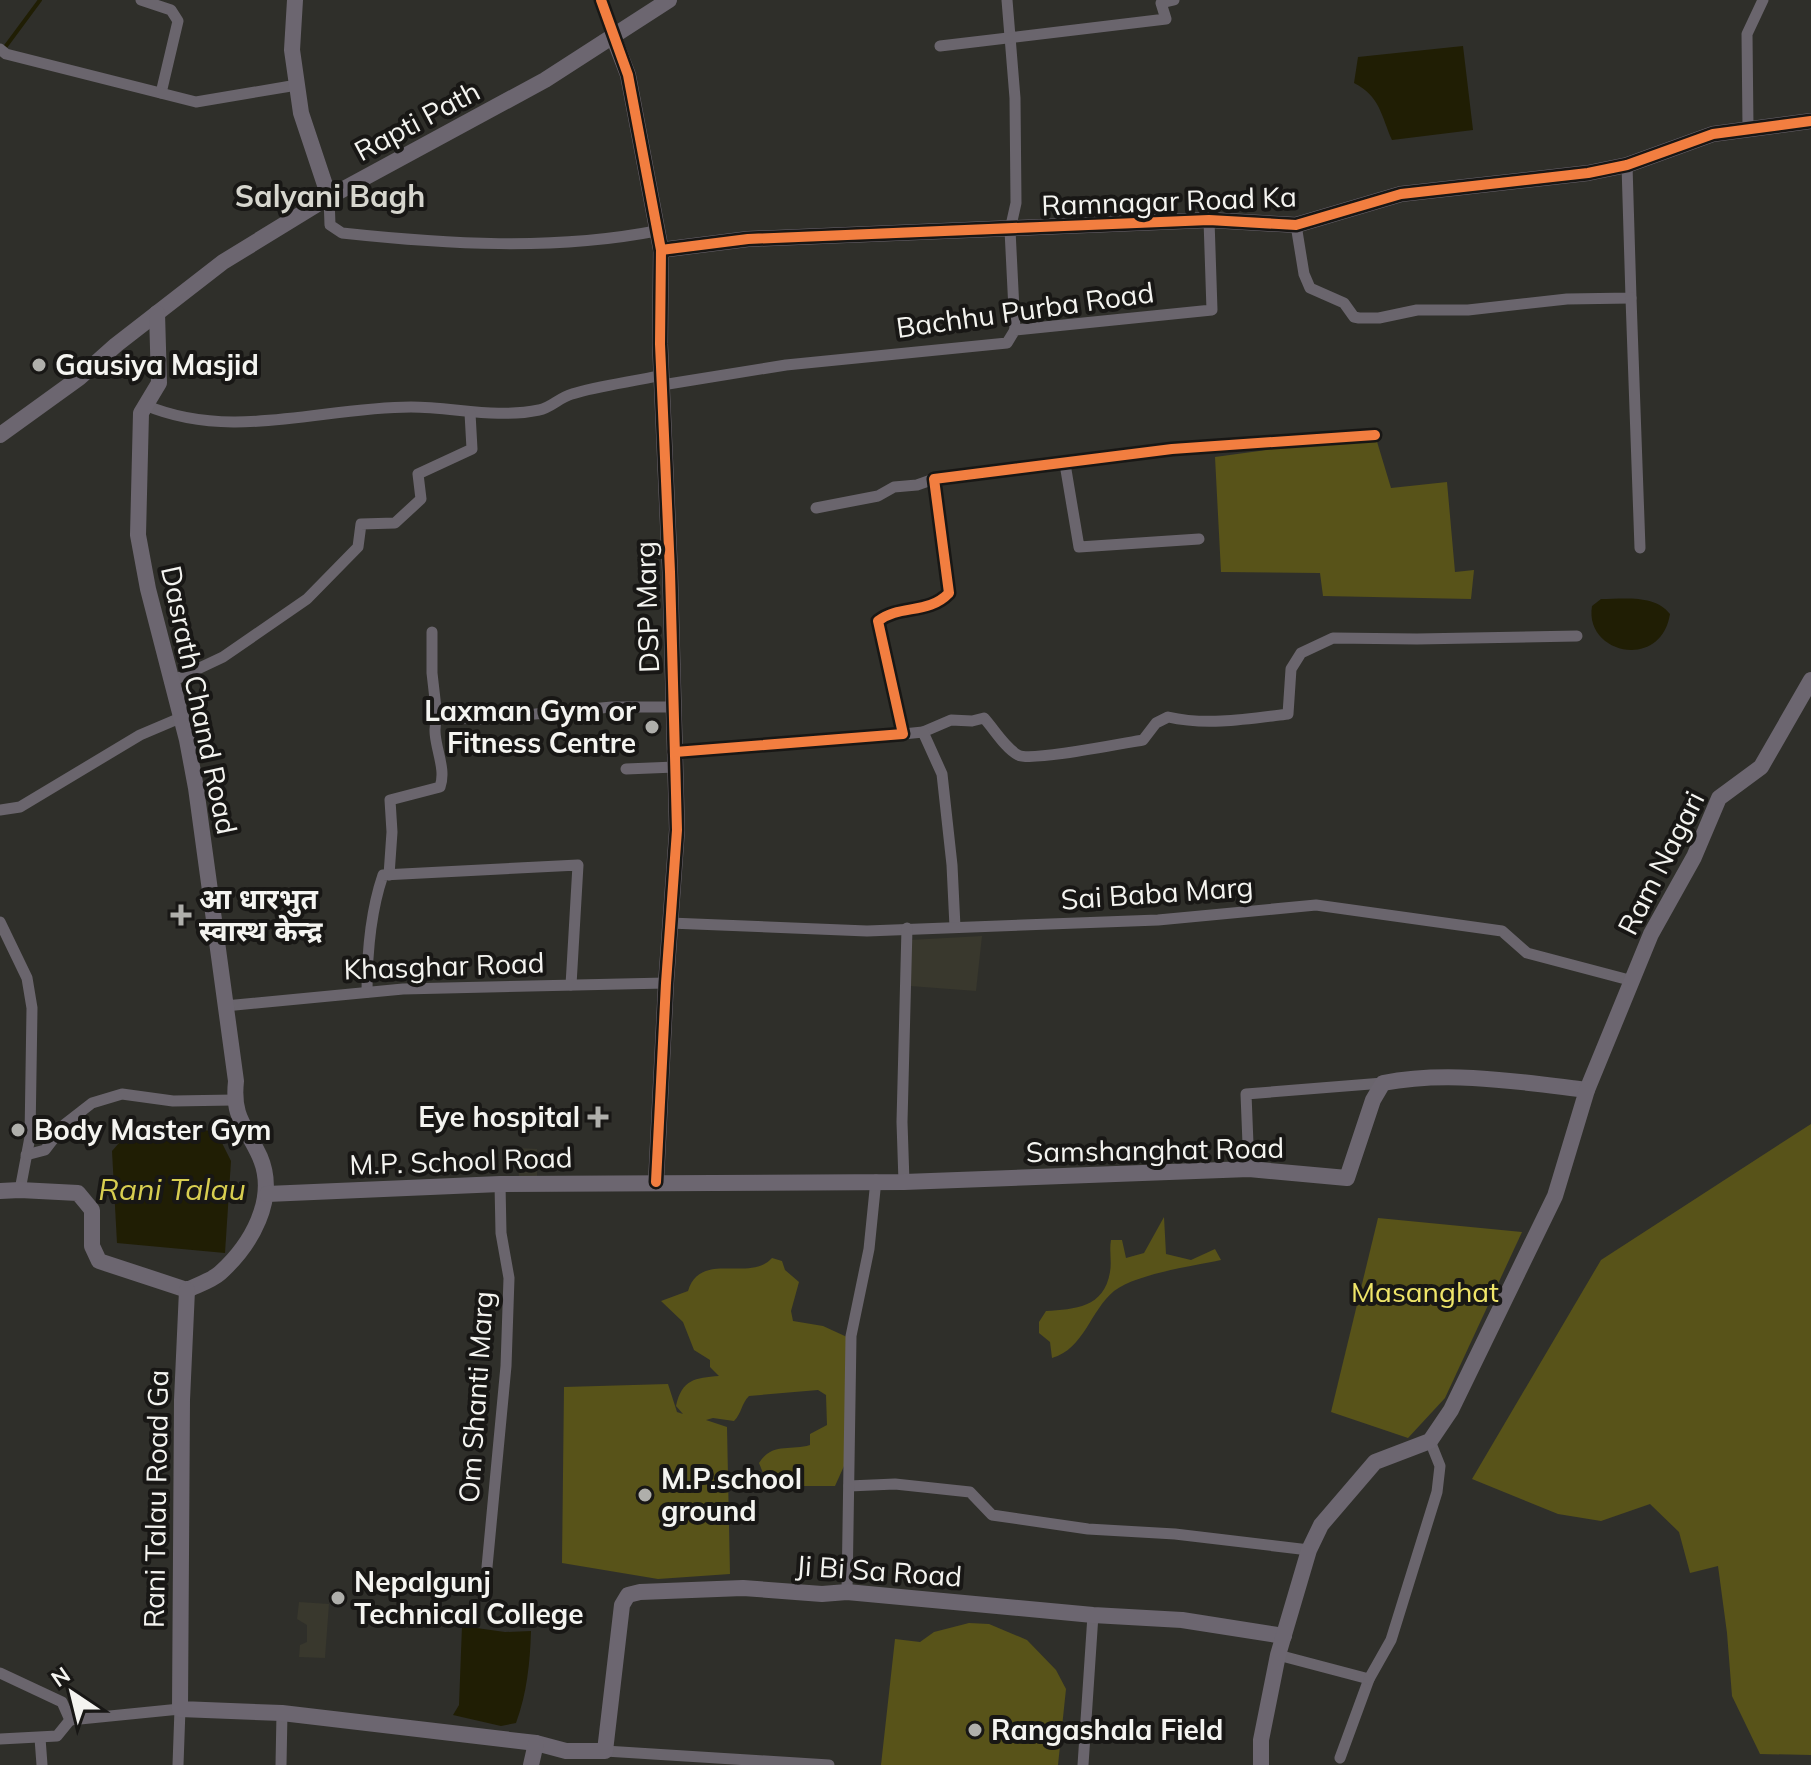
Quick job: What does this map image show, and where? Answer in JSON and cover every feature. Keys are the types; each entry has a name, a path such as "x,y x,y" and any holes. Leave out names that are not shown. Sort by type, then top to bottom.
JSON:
{"street":[{"path":"141,0 171,10 178,21 161,93"},
{"path":"295,0 292,50 305,128 329,197 330,225 342,233 462,242 606,241 656,231"},
{"path":"601,0 613,36"},
{"name":"Rapti Path","path":"0,435 79,378 211,269 329,197 545,80 669,0"},
{"path":"1007,0 1012,37 1016,203 1010,230 1015,330"},
{"path":"940,46 1166,19 1161,3 1174,0"},
{"path":"1748,128 1747,34 1763,0"},
{"name":"DSP Marg","path":"613,36 628,75 661,250 662,380 677,830 656,1182"},
{"path":"3,52 196,102 297,85"},
{"name":"Ramnagar Road Ka","path":"661,250 748,239 1209,220 1296,225 1401,194 1588,173 1627,165 1713,134 1811,121"},
{"path":"1627,165 1640,548"},
{"name":"Bachhu Purba Road","path":"662,380 1007,343 1015,330 1212,310 1209,220"},
{"path":"1296,225 1304,274 1310,288 1344,303 1354,317 1379,318 1417,310 1468,310 1567,299 1631,298"},
{"name":"Dasrath Chand Road","path":"157,313 159,383 141,413 138,535 196,788 236,1081 234,1100 239,1118 263,1166 267,1194"},
{"path":"145,405 168,415 197,421 267,421 412,407 470,413 542,410 568,395 662,380"},
{"path":"170,682 223,657 307,599 358,547 361,524 395,523 421,499 418,474 472,449 470,413"},
{"path":"816,508 878,496 894,487 917,485 934,479 1172,449 1375,435"},
{"path":"1065,464 1079,547 1199,539"},
{"path":"903,734 878,621 886,615 938,604 949,593 934,479"},
{"path":"389,875 392,832 390,800 440,787 444,777 436,740 432,632"},
{"path":"626,769 675,760 923,732 951,720 984,718 1017,755 1026,758 1070,752 1143,740 1156,723 1168,717 1220,722 1288,714 1291,669 1301,653 1333,638 1577,636"},
{"name":"Ram Nagari","path":"1430,1441 1451,1410 1555,1196 1587,1090 1651,934 1694,857 1719,798 1761,767 1811,680"},
{"path":"437,717 482,719 612,707 675,707"},
{"path":"0,810 20,807 140,735 180,718"},
{"path":"923,732 942,774 955,927"},
{"path":"367,992 367,956 383,875 578,865 571,985"},
{"name":"Sai Baba Marg","path":"670,923 867,931 1158,920 1316,905 1502,931 1527,953 1633,981"},
{"path":"0,922 27,978 32,1008 30,1137 20,1190"},
{"path":"904,1182 902,1122 907,928"},
{"name":"Khasghar Road","path":"225,1006 367,992 666,983"},
{"path":"1249,1169 1246,1094 1383,1083 1414,1077 1504,1080 1587,1090"},
{"name":"Samshanghat Road","path":"656,1182 904,1182 1249,1169 1347,1178 1373,1100 1383,1083"},
{"path":"26,1155 45,1150 65,1124 92,1103 122,1094 173,1101 234,1100"},
{"path":"847,1592 851,1336 869,1249 876,1180"},
{"name":"M.P. School Road","path":"267,1194 500,1184 656,1182"},
{"name":"Om Shanti Marg","path":"487,1567 506,1366 509,1278 501,1233 500,1184"},
{"path":"0,1191 78,1193 92,1210 92,1246 99,1261 187,1290 218,1275 248,1243 267,1194"},
{"name":"Rani Talau Road Ga","path":"180,1709 182,1400 187,1290"},
{"path":"1261,1765 1261,1740 1278,1655 1309,1550 1321,1525 1375,1462 1430,1441 1440,1466 1437,1492 1391,1640 1369,1679 1340,1758"},
{"path":"849,1486 895,1484 970,1492 992,1515 1088,1529 1175,1534 1309,1550"},
{"name":"Ji Bi Sa Road","path":"605,1751 622,1605 628,1595 640,1592 743,1588 822,1594 847,1592 1093,1615 1182,1620 1284,1636"},
{"path":"1083,1765 1093,1615"},
{"path":"1278,1655 1369,1679"},
{"path":"0,1673 62,1702 70,1720"},
{"path":"178,1765 180,1709"},
{"path":"0,1739 57,1736 70,1720 180,1709 282,1713 536,1743 566,1751 829,1765"},
{"path":"281,1765 282,1713"},
{"path":"40,1738 42,1765"},
{"path":"531,1765 536,1743"}],"shaded area":[{"path":"982,936 976,991 910,986 910,940"},
{"path":"517,1148 537,1149 537,1179 519,1178"},
{"path":"299,1602 329,1604 325,1658 299,1657 300,1645 307,1642 307,1625 297,1619"}],"green space":[{"path":"1375,435 1391,488 1447,482 1455,572 1474,570 1471,599 1323,596 1320,573 1221,572 1215,457"},
{"path":"1811,1124 1811,1755 1760,1754 1732,1696 1718,1566 1690,1573 1679,1532 1650,1504 1601,1521 1558,1514 1472,1479 1601,1260"},
{"path":"1164,1217 1166,1254 1191,1260 1215,1249 1221,1260 1165,1271 1124,1285 1106,1299 1072,1347 1052,1358 1050,1342 1039,1333 1039,1322 1046,1311 1077,1307 1095,1300 1107,1284 1111,1240 1122,1240 1126,1258 1144,1253"},
{"name":"Masanghat","path":"1378,1218 1522,1232 1445,1398 1408,1438 1331,1412"},
{"path":"772,1258 782,1261 785,1270 799,1282 791,1311 793,1321 823,1326 847,1337 844,1466 835,1486 787,1486 763,1473 759,1463 770,1452 810,1445 810,1434 827,1425 826,1395 818,1390 749,1396 734,1421 706,1420 727,1427 730,1574 658,1579 562,1563 564,1387 668,1384 677,1412 683,1414 676,1406 686,1385 696,1379 719,1376 710,1367 710,1360 694,1350 683,1322 661,1301 688,1291 694,1279 703,1272 751,1268 763,1265"},
{"path":"969,1623 989,1624 1027,1640 1056,1670 1066,1689 1058,1765 881,1765 895,1639 920,1642 934,1632"}],"water":[{"path":"1463,46 1473,130 1392,140 1375,100 1354,83 1358,57"},
{"path":"1601,599 1638,599 1656,603 1670,614 1664,632 1653,644 1639,649 1611,645 1600,636 1593,622 1592,606"},
{"name":"Rani Talau","path":"134,1126 216,1131 231,1161 225,1253 117,1243 112,1151"},
{"path":"462,1626 505,1632 531,1631 527,1678 516,1723 501,1726 453,1715 459,1705"}],"waterway":[{"path":"3,50 40,0"}],"cycle path":[{"path":"601,0 628,75 661,250 660,344 677,830 656,1182"},
{"path":"661,250 748,239 1209,220 1296,225 1401,194 1588,173 1627,165 1713,134 1811,121"},
{"path":"675,752 903,734 878,621 895,613 932,604 949,593 934,479 1172,449 1375,435"}],"place":[{"name":"Gausiya Masjid","path":"39,365"},
{"name":"Laxman Gym or Fitness Centre","path":"652,727"},
{"name":"आ धारभुत स्वास्थ केन्द्र","path":"181,915"},
{"name":"Eye hospital","path":"598,1117"},
{"name":"Body Master Gym","path":"18,1130"},
{"name":"M.P.school ground","path":"645,1495"},
{"name":"Nepalgunj Technical College","path":"338,1598"},
{"name":"Rangashala Field","path":"975,1730"}],"district":[{"name":"Salyani Bagh","path":"330,197"}]}
